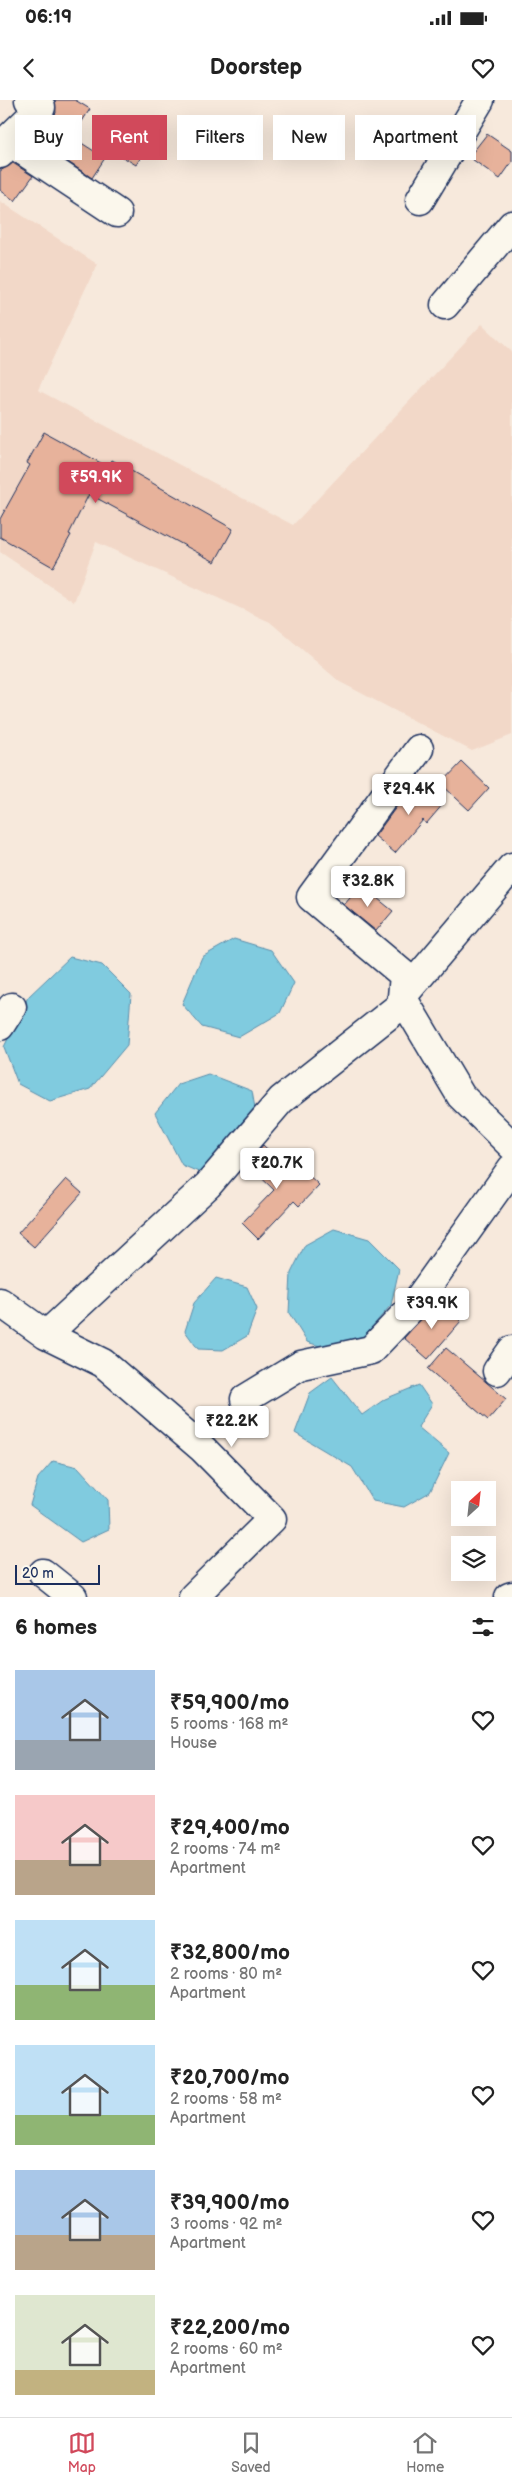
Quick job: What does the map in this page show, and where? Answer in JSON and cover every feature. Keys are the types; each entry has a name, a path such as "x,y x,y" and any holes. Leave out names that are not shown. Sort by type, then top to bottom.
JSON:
{"street":[{"path":"29,100 41,107 4,147 116,213"},
{"path":"420,200 480,100"},
{"path":"445,305 512,224"},
{"path":"418,749 311,898 404,975 403,999 461,1096 512,1146"},
{"path":"46,1335 208,1185 281,1100 403,999 512,867"},
{"path":"245,1399 301,1365 371,1350 415,1304 512,1168"},
{"path":"0,1302 46,1335 103,1363 203,1449 272,1519 192,1597"},
{"path":"43,1573 72,1597"}],"shaded area":[{"path":"0,201 97,264 38,390 293,525 482,324 512,352 512,735 472,751 340,682 270,622 96,542 74,602 0,552"}],"water":[{"path":"234,939 271,950 294,983 280,1013 239,1037 202,1027 182,1004 202,957"},
{"path":"70,957 102,965 131,994 127,1045 90,1089 50,1101 18,1084 4,1047 28,997"},
{"path":"208,1074 252,1091 256,1114 201,1173 182,1165 155,1113 178,1084"},
{"path":"334,1229 369,1239 399,1269 391,1305 364,1336 326,1348 307,1342 289,1313 291,1273 305,1245"},
{"path":"216,1278 247,1287 257,1309 247,1336 223,1350 198,1349 185,1331 194,1303"},
{"path":"332,1377 362,1415 385,1399 419,1385 432,1404 418,1427 449,1453 430,1492 404,1507 373,1501 352,1467 295,1433 310,1393"},
{"path":"53,1461 78,1467 108,1500 109,1529 81,1542 30,1505 38,1478"}],"building":[{"path":"55,100 75,100 90,109 82,121 82,115 54,115 56,113"},
{"path":"487,134 512,151 512,162 500,179 473,160 476,160 476,148"},
{"path":"82,143 92,150 92,160 104,160 92,178 65,160 82,160"},
{"path":"128,160 139,160 136,165"},
{"path":"13,163 33,176 15,201 0,190 0,171"},
{"path":"44,432 108,467 112,460 233,529 215,562 89,494 69,534 71,535 53,567 0,537 0,519 30,465 27,463"},
{"path":"462,762 489,788 469,810 441,784"},
{"path":"416,780 444,803 426,824 423,820 395,853 375,836"},
{"path":"361,885 393,911 376,931 344,905"},
{"path":"263,1145 294,1174 300,1167 319,1185 299,1206 294,1201 258,1239 242,1223 274,1190 247,1164"},
{"path":"66,1179 82,1193 34,1247 18,1233"},
{"path":"437,1300 461,1321 428,1359 404,1338"},
{"path":"446,1348 506,1399 488,1420 428,1369"}]}
